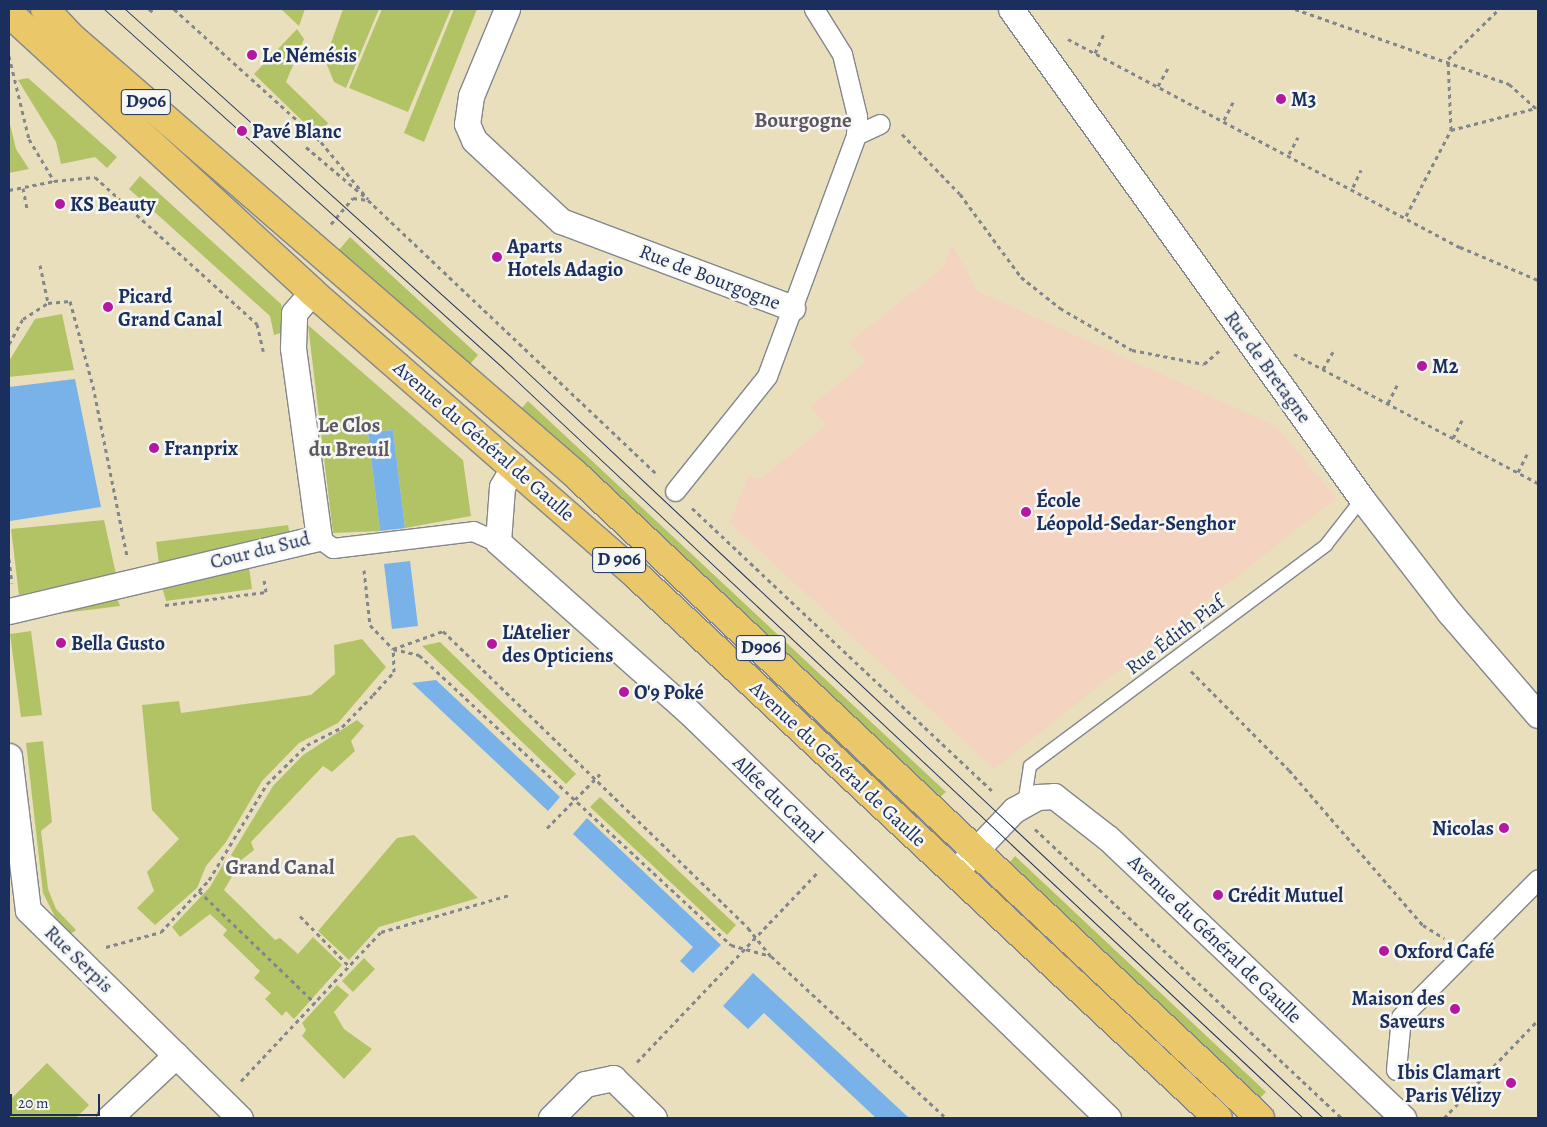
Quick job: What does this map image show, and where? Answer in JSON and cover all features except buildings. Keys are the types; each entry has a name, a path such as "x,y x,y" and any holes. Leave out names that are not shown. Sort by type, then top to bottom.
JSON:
{"main road":[{"name":"Avenue du Général de Gaulle","path":"45,9 69,35 576,474 1260,1118"},
{"name":"Avenue du Général de Gaulle","path":"9,13 312,292 514,466 1218,1118"}],"street":[{"name":"Rue de Bourgogne","path":"507,9 471,96 467,124 474,140 561,221 792,308"},
{"path":"675,491 766,376 856,135 857,116 842,54 814,9"},
{"name":"Rue de Bretagne","path":"1011,9 1362,499 1449,612 1538,715"},
{"path":"856,135 880,124"},
{"name":"Cour du Sud","path":"11,602 131,580 319,538 294,348 294,313 312,292"},
{"path":"319,538 333,548 473,530 498,542 502,487 514,466"},
{"name":"Allée du Canal","path":"498,542 688,711 1108,1118"},
{"name":"Rue Serpis","path":"9,756 28,910 240,1118"},
{"name":"Avenue du Général de Gaulle","path":"1019,807 1054,796 1087,818 1403,1118"},
{"path":"954,874 1019,807"},
{"path":"1396,1070 1400,1017 1538,879"},
{"path":"109,1118 176,1055"},
{"path":"551,1118 585,1084 613,1078 654,1118"}],"lane":[{"name":"Rue Édith Piaf","path":"1019,807 1030,766 1326,545 1362,499"}],"path":[{"path":"149,9 153,12"},
{"name":"Avenue du Général de Gaulle","path":"174,9 321,142 368,200 620,436 675,491 1019,807 1342,1118"},
{"path":"1295,9 1448,60 1509,84 1537,109"},
{"path":"1406,216 1451,130 1448,60 1499,9"},
{"path":"1095,53 1104,34"},
{"path":"1064,37 1460,246 1538,280"},
{"path":"9,56 29,139 54,180"},
{"path":"1158,86 1168,68"},
{"path":"1224,120 1233,102"},
{"path":"1451,130 1537,109"},
{"path":"880,124 902,133 960,194 1021,277 1060,308 1124,345 1204,364 1241,330"},
{"path":"1288,154 1298,137"},
{"path":"306,147 368,200"},
{"path":"1353,188 1362,170"},
{"path":"9,190 54,180 96,177 257,324 264,354 294,348"},
{"path":"23,188 27,208"},
{"path":"354,198 368,200"},
{"path":"40,265 48,304"},
{"path":"9,344 23,319 48,304 70,300 93,386 131,580"},
{"path":"1259,355 1275,344 1538,483"},
{"path":"1323,369 1333,352"},
{"path":"1388,403 1397,385"},
{"path":"1454,438 1462,420"},
{"path":"1518,472 1527,454"},
{"path":"362,544 370,625 393,649 419,655 731,945 771,956"},
{"path":"9,559 11,602"},
{"path":"393,649 443,631 756,937 771,956 946,1118"},
{"path":"86,966 109,944 161,932 198,891 247,823 267,784 307,745 342,727 394,672 393,649"},
{"path":"1178,656 1288,770 1423,924 1466,952"},
{"path":"547,828 602,772"},
{"path":"617,1082 835,854"},
{"path":"198,891 315,1003"},
{"path":"237,1085 381,932 509,895"},
{"path":"300,916 349,966"},
{"path":"1444,1118 1538,1020"}],"shaded area":[{"name":"École Léopold-Sedar-Senghor","path":"952,244 977,291 1276,426 1336,498 994,769 730,523 748,476 760,479 826,426 811,406 866,362 849,343 944,267"}],"green space":[{"path":"281,9 305,9 299,26"},
{"path":"343,9 379,9 346,88 334,82 325,60"},
{"path":"382,9 451,9 408,112 349,88"},
{"path":"454,9 477,9 424,142 404,133"},
{"path":"297,29 304,39 286,82 328,123 319,137 254,74"},
{"path":"28,78 117,157 107,168 95,157 61,164 56,142 18,80"},
{"path":"9,120 16,149 29,169 9,173"},
{"path":"140,176 281,304 287,331 274,335 270,316 129,189"},
{"path":"350,237 478,355 470,364 338,251"},
{"path":"62,314 74,370 9,377 9,361 35,319"},
{"path":"308,325 463,460 471,516 405,528 393,430 368,433 380,531 333,533"},
{"path":"528,401 946,792 940,797 521,409"},
{"path":"104,520 116,574 19,595 11,529"},
{"path":"288,525 290,536 159,564 156,542"},
{"path":"248,560 252,589 166,601 161,583"},
{"path":"115,592 120,606 56,614 54,606"},
{"path":"31,631 42,715 21,717 10,634"},
{"path":"362,639 386,667 338,723 299,743 262,781 226,842 206,866 197,888 155,925 137,908 154,891 147,872 179,839 152,810 142,705 179,701 181,713 311,695 335,674 334,645"},
{"path":"440,642 576,774 566,784 422,646"},
{"path":"357,720 364,726 351,741 355,751 332,772 323,766 251,842 254,850 240,861 231,855 273,786 303,755"},
{"path":"43,741 52,822 41,831 48,889 56,909 76,930 71,934 55,917 43,893 26,743"},
{"path":"600,797 736,925 727,935 590,807"},
{"path":"414,835 478,898 379,927 349,960 318,931 397,838"},
{"path":"1015,856 1266,1092 1260,1098 1010,862"},
{"path":"225,861 236,870 224,890 275,940 280,938 298,954 313,937 342,965 294,1019 286,1011 282,1016 265,999 271,993 254,978 260,971 223,935 227,930 210,914 180,937 172,927 210,887"},
{"path":"364,958 375,969 353,992 342,981"},
{"path":"337,985 349,995 334,1012 344,1029 372,1049 344,1079 302,1036 306,1030 302,1023"},
{"path":"47,1063 89,1105 76,1118 9,1118 9,1101"}],"water":[{"path":"75,379 101,507 10,521 9,387"},
{"path":"393,430 405,528 380,531 368,433"},
{"path":"410,561 418,626 392,629 384,564"},
{"path":"436,680 560,797 548,811 412,683"},
{"path":"587,818 721,945 693,973 680,961 693,947 573,834"},
{"path":"753,973 909,1118 876,1118 764,1013 748,1029 723,1006"}],"tram line":[{"path":"104,9 503,368 1303,1118"},
{"path":"125,9 512,358 1323,1118"}],"place":[{"name":"Le Némésis","path":"252,55"},
{"name":"M3","path":"1281,99"},
{"name":"Pavé Blanc","path":"242,131"},
{"name":"KS Beauty","path":"60,204"},
{"name":"Aparts Hotels Adagio","path":"497,257"},
{"name":"Picard Grand Canal","path":"108,307"},
{"name":"M2","path":"1422,366"},
{"name":"Franprix","path":"154,448"},
{"name":"École Léopold-Sedar-Senghor","path":"1026,512"},
{"name":"Bella Gusto","path":"61,643"},
{"name":"L'Atelier des Opticiens","path":"492,644"},
{"name":"O'9 Poké","path":"624,692"},
{"name":"Nicolas","path":"1504,828"},
{"name":"Crédit Mutuel","path":"1218,895"},
{"name":"Oxford Café","path":"1384,951"},
{"name":"Maison des Saveurs","path":"1455,1009"},
{"name":"Ibis Clamart Paris Vélizy","path":"1511,1083"}],"district":[{"name":"Bourgogne","path":"803,120"},
{"name":"Le Clos du Breuil","path":"349,437"},
{"name":"Grand Canal","path":"280,867"}]}
